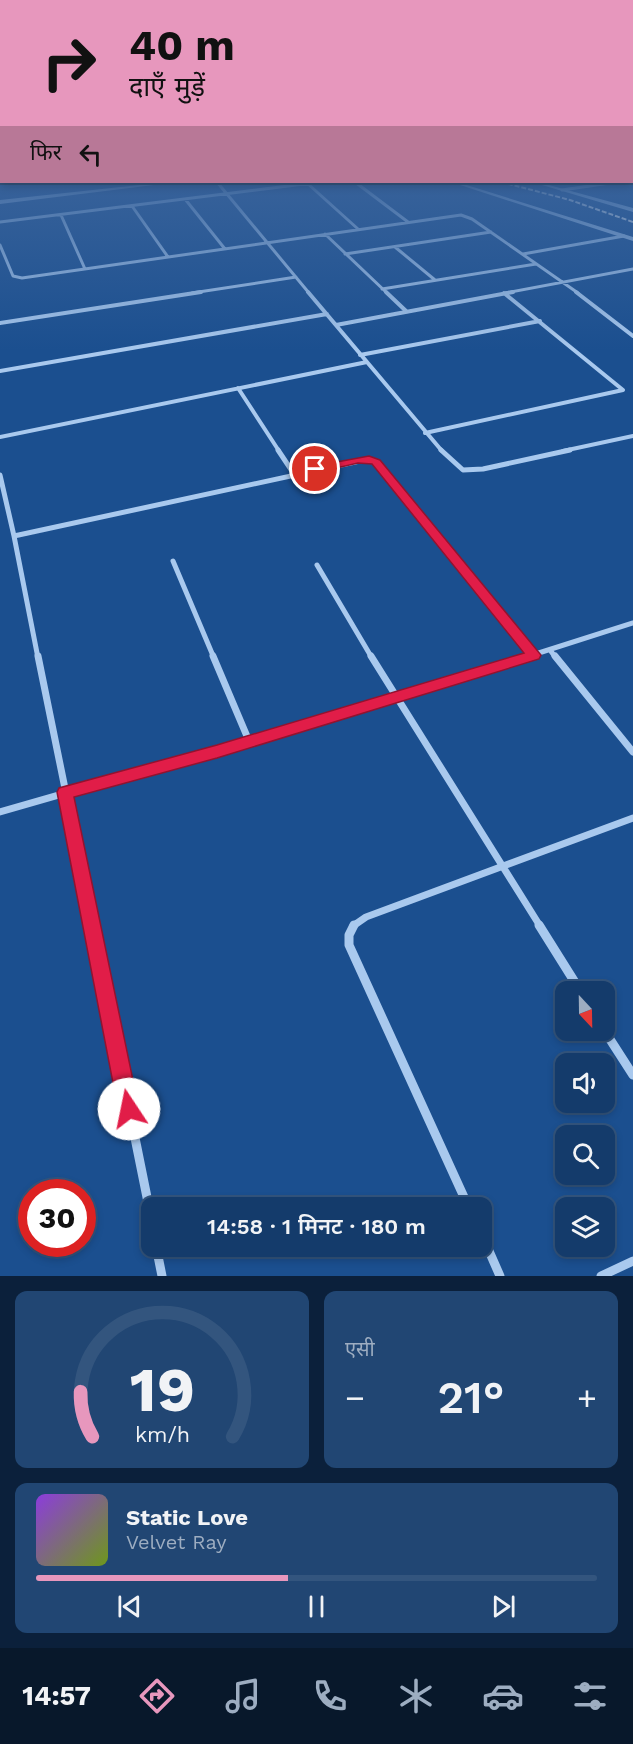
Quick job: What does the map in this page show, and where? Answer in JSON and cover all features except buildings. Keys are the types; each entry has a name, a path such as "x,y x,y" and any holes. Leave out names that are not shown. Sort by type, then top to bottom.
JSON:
{"street":[{"path":"68,231 85,269"},
{"path":"149,231 168,257"},
{"path":"210,231 225,249"},
{"path":"257,231 425,433 455,465 463,470 483,468 633,436"},
{"path":"0,244 13,276 22,278 348,231"},
{"path":"607,231 633,239"},
{"path":"345,254 491,232 563,282 633,336"},
{"path":"325,234 406,311"},
{"path":"522,254 624,236"},
{"path":"395,247 435,280"},
{"path":"382,289 537,264"},
{"path":"0,267 9,266"},
{"path":"336,325 633,269"},
{"path":"0,323 296,277"},
{"path":"425,433 623,390 622,386 504,293"},
{"path":"0,371 327,314"},
{"path":"360,355 540,321"},
{"path":"0,437 367,362"},
{"path":"238,388 294,474"},
{"path":"14,536 369,459 376,462 534,655"},
{"path":"0,475 147,1197"},
{"path":"173,561 249,741"},
{"path":"317,565 396,698 573,981"},
{"path":"0,812 396,698 633,623"},
{"path":"550,650 633,752"},
{"path":"464,1197 349,945 348,933 354,923 366,917 633,818"},
{"path":"611,1041 633,1075"},
{"path":"158,1257 162,1276"},
{"path":"492,1257 500,1276"},
{"path":"601,1276 633,1261"}],"route":[{"path":"129,1109 65,792 217,752 534,655 380,465 369,459 315,469"}]}
